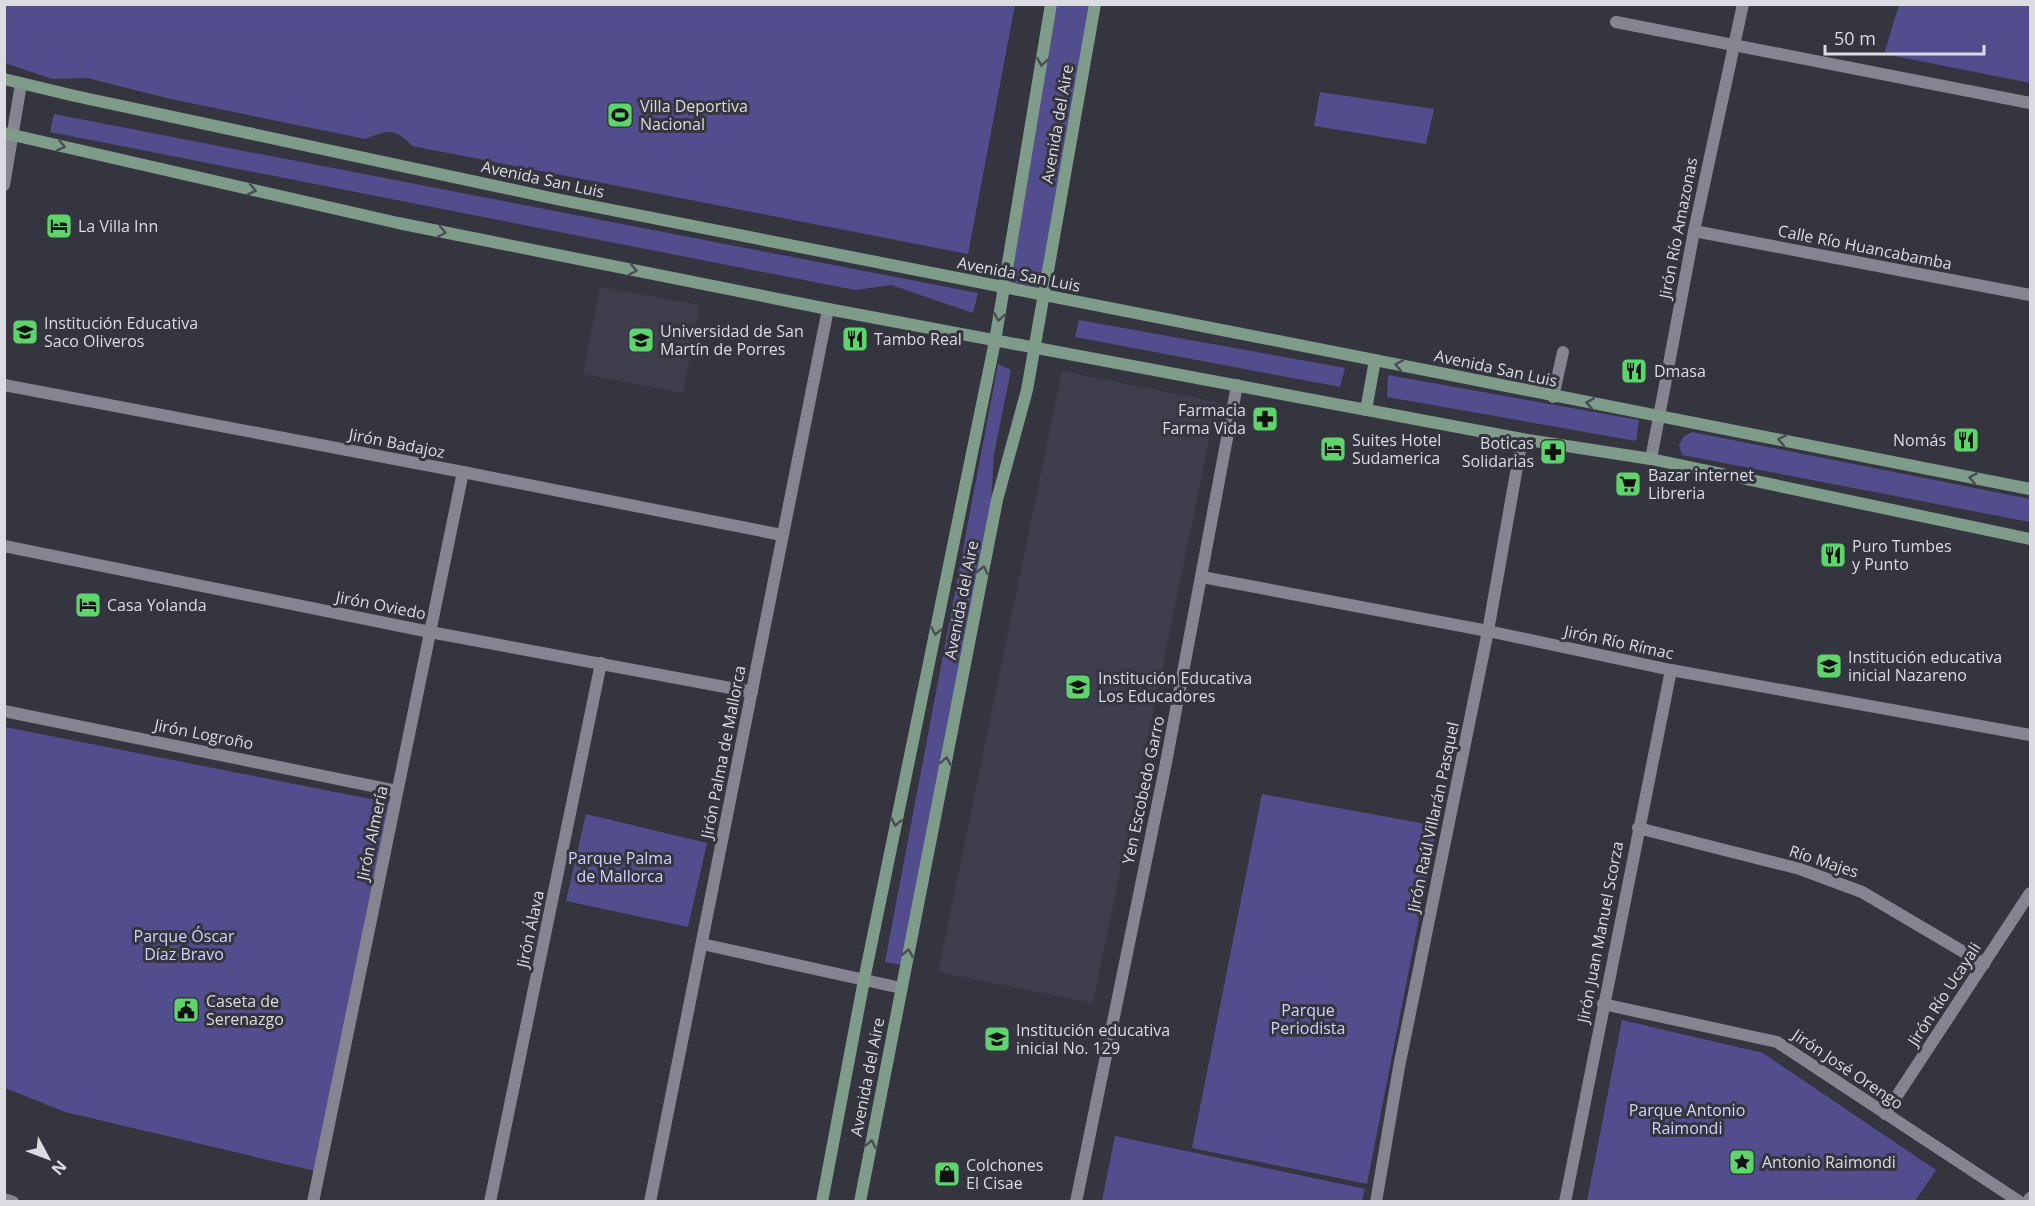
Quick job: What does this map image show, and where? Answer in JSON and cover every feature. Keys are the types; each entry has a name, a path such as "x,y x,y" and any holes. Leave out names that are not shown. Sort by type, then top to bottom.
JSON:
{"main road":[{"name":"Avenida del Aire","path":"822,1202 864,980 995,341 1052,4"},
{"name":"Avenida del Aire","path":"860,1202 997,500 1028,390 1095,4"},
{"name":"Avenida San Luis","path":"4,79 554,199 1553,397 2031,489"},
{"path":"9,134 398,223 995,341 1522,439 1651,459 2031,539"},
{"path":"1366,410 1375,360"}],"street":[{"name":"Jirón Río Amazonas","path":"1651,459 1694,231 1743,4"},
{"path":"1616,22 2031,103"},
{"path":"4,185 9,134 21,84"},
{"name":"Calle Río Huancabamba","path":"1694,231 2031,296"},
{"name":"Jirón Palma de Mallorca","path":"650,1202 828,309"},
{"path":"1553,397 1563,352"},
{"name":"Jirón Badajoz","path":"4,385 782,535"},
{"name":"Yen Escobedo Garro","path":"1076,1202 1202,578 1237,385"},
{"name":"Jirón Raúl Villarán Pasquel","path":"1376,1202 1399,1067 1488,631 1522,439"},
{"name":"Jirón Almería","path":"313,1202 463,472"},
{"name":"Jirón Oviedo","path":"4,546 430,632 752,692"},
{"name":"Jirón Río Rímac","path":"1202,578 1488,631 1671,670 2031,735"},
{"name":"Jirón Álava","path":"490,1202 600,663"},
{"name":"Jirón Juan Manuel Scorza","path":"1565,1202 1671,670"},
{"name":"Jirón Logroño","path":"4,711 397,791"},
{"name":"Río Majes","path":"1638,828 1800,869 1862,892 1984,964"},
{"name":"Jirón Río Ucayali","path":"1885,1114 2031,892"},
{"path":"702,944 901,988"},
{"name":"Jirón José Orengo","path":"1603,1004 1777,1042 2020,1202"},
{"path":"2028,1202 2031,1198"},
{"path":"4,1199 13,1202"}],"shaded area":[{"name":"Universidad de San Martín de Porres","path":"600,287 700,305 683,393 583,374"},
{"name":"Institución Educativa Los Educadores","path":"1062,371 1217,402 1093,1003 938,972"}],"green space":[{"name":"Villa Deportiva Nacional","path":"4,5 1015,5 968,254 412,146 401,136 390,132 365,139 166,98 87,78 52,79 5,63"},
{"path":"1056,5 1090,5 1041,288 1009,282"},
{"path":"1899,5 2030,5 2030,83 1884,54"},
{"path":"1320,92 1434,109 1426,144 1314,126"},
{"path":"54,114 978,293 973,313 891,285 855,290 50,132"},
{"path":"1079,320 1345,368 1340,387 1075,337"},
{"path":"998,364 1011,370 994,454 990,520 904,965 885,962"},
{"path":"1388,375 1639,420 1636,441 1387,397"},
{"path":"1692,432 2030,499 2030,522 1682,455 1679,445 1684,436"},
{"name":"Parque Óscar Díaz Bravo","path":"5,727 396,804 319,1172 65,1112 5,1088"},
{"name":"Parque Periodista","path":"1262,794 1437,826 1367,1184 1192,1148"},
{"name":"Parque Palma de Mallorca","path":"586,814 707,843 688,927 566,901"},
{"name":"Parque Antonio Raimondi","path":"1622,1020 1763,1053 1936,1170 1915,1201 1587,1201"},
{"path":"1115,1136 1365,1189 1362,1201 1102,1201"}],"place":[{"name":"Villa Deportiva Nacional","path":"620,115"},
{"name":"La Villa Inn","path":"59,226"},
{"name":"Institución Educativa Saco Oliveros","path":"25,332"},
{"name":"Tambo Real","path":"855,339"},
{"name":"Universidad de San Martín de Porres","path":"641,340"},
{"name":"Dmasa","path":"1634,371"},
{"name":"Farmacia Farma Vida","path":"1265,419"},
{"name":"Nomás","path":"1966,440"},
{"name":"Suites Hotel Sudamerica","path":"1333,449"},
{"name":"Boticas Solidarias","path":"1553,452"},
{"name":"Bazar internet Libreria","path":"1628,484"},
{"name":"Puro Tumbes y Punto","path":"1833,555"},
{"name":"Casa Yolanda","path":"88,605"},
{"name":"Institución educativa inicial Nazareno","path":"1829,666"},
{"name":"Institución Educativa Los Educadores","path":"1078,687"},
{"name":"Caseta de Serenazgo","path":"186,1010"},
{"name":"Institución educativa inicial No. 129","path":"997,1039"},
{"name":"Antonio Raimondi","path":"1742,1162"},
{"name":"Colchones El Cisae","path":"947,1174"}]}
